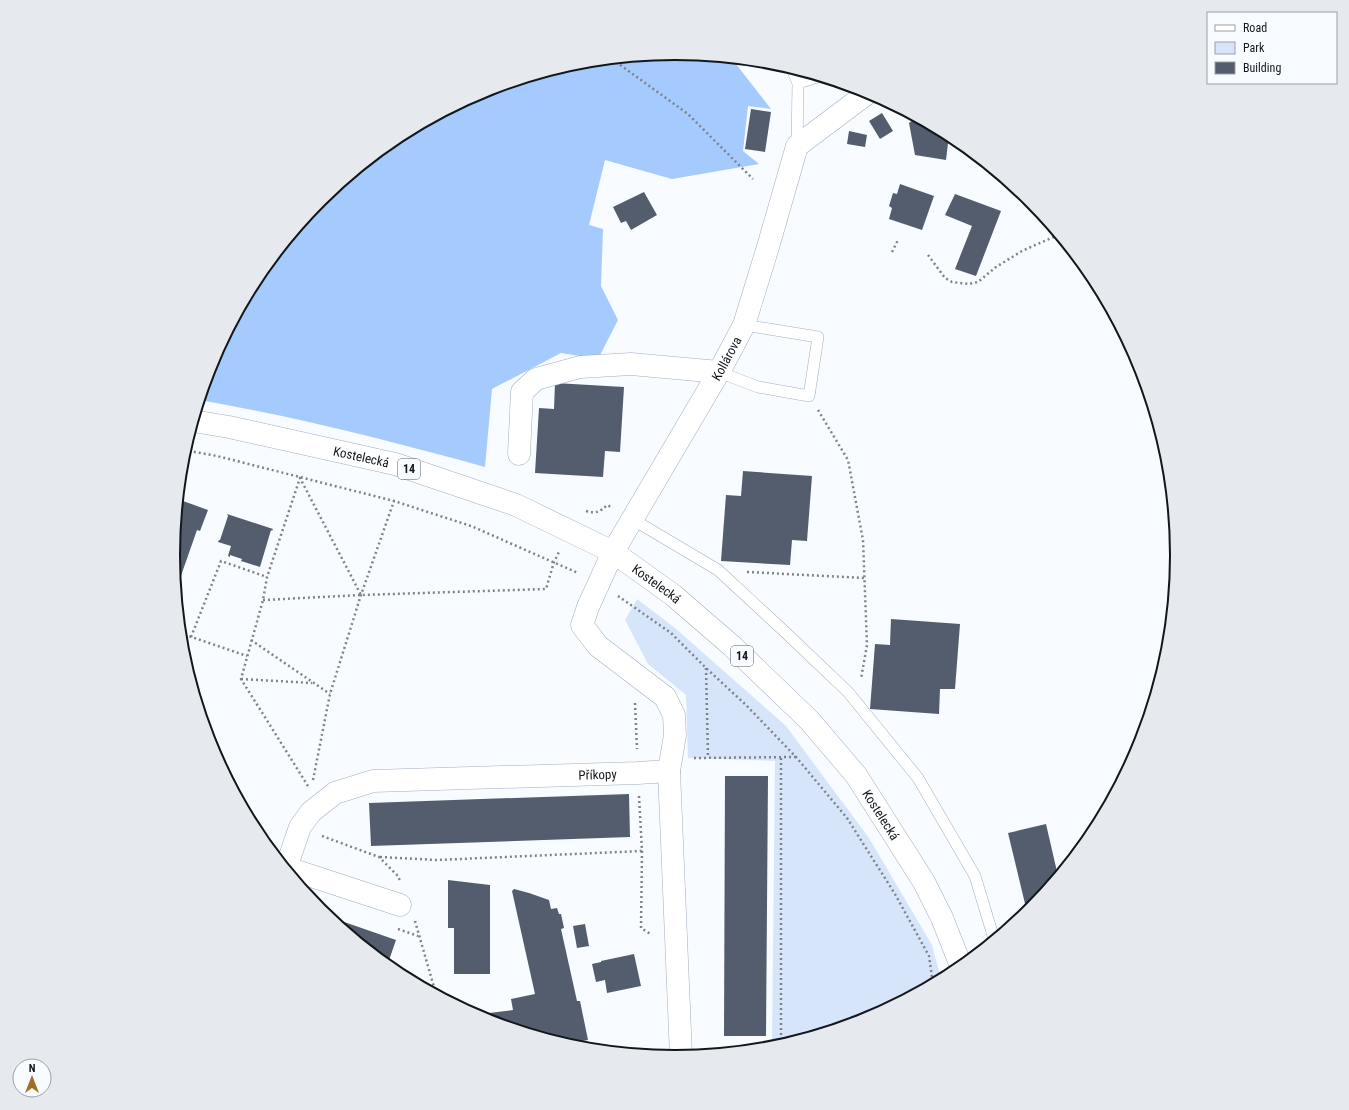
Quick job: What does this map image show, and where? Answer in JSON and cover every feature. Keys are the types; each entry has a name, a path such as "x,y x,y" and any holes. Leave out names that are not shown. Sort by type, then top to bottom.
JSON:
{"street":[{"path":"797,146 862,97"},
{"name":"Kollárova","path":"633,674 598,646 582,625 588,607 613,552 719,372 744,325 797,146"},
{"path":"519,454 522,392 536,379 580,367 631,364 719,372"},
{"name":"Kostelecká","path":"198,422 229,427 395,464 516,505 613,552 673,596 732,646 809,720 851,769 924,882 942,918 959,961"},
{"path":"633,674 665,697 674,715 675,735 670,765 681,1050"},
{"name":"Příkopy","path":"287,862 300,827 312,812 335,794 373,781 638,773 670,765"},
{"name":"Příkopy","path":"293,870 400,905"}],"lane":[{"name":"Kollárova","path":"795,75 798,83 797,146"},
{"path":"798,83 810,79"},
{"path":"719,372 758,387 809,396 818,337 744,325"},
{"path":"632,518 718,570 848,692 918,778 975,876 993,934"}],"path":[{"path":"618,63 688,114 752,179"},
{"path":"928,256 945,278 952,282 969,284 978,282 996,267 1022,251 1053,237"},
{"path":"892,252 898,240"},
{"path":"809,396 848,460 863,540 867,646 857,703"},
{"path":"191,451 217,456 394,501 471,526 584,576"},
{"path":"300,478 267,577 263,600 241,679 311,791"},
{"path":"300,478 361,595"},
{"path":"313,784 330,694 361,595 394,501"},
{"path":"263,600 546,589 554,562 583,510 593,513 602,510 607,505 632,518"},
{"path":"191,637 221,561 267,577"},
{"path":"718,570 865,578"},
{"path":"615,593 671,633 746,705 796,757 847,818 895,894 929,956 932,978"},
{"path":"186,635 247,656"},
{"path":"251,640 330,694"},
{"path":"706,668 708,757"},
{"path":"633,674 642,851 641,928 676,949"},
{"path":"241,679 312,683"},
{"path":"670,765 708,757 796,757"},
{"path":"781,757 781,1038"},
{"path":"379,857 437,860 642,851"}],"green space":[{"path":"637,599 675,628 786,726 869,838 932,945 940,973 893,999 834,1024 772,1040 775,761 688,758 686,695 648,664 625,620"}],"shaded area":[{"path":"674,60 736,64 771,109 748,106 743,151 759,164 672,179 605,160 589,225 603,229 601,286 618,320 598,359 561,353 492,389 485,467 343,430 204,401 217,366 231,336 246,307 263,280 302,229 324,205 373,162 399,143 427,126 456,111 515,86 578,70 610,64 642,61"}],"building":[{"path":"751,109 771,112 765,152 745,149"},
{"path":"882,113 893,131 880,139 869,121"},
{"path":"912,121 948,142 946,160 915,155 909,123"},
{"path":"849,131 867,135 865,147 847,144"},
{"path":"900,184 934,196 922,230 889,219 892,208 889,206 893,193 897,194"},
{"path":"644,192 657,215 631,230 626,221 621,223 613,207"},
{"path":"955,194 1001,211 976,276 955,269 972,226 945,215"},
{"path":"555,383 624,387 620,452 605,451 603,477 535,473 539,408 554,409"},
{"path":"743,471 812,476 807,541 792,540 790,565 721,561 726,495 741,496"},
{"path":"183,501 208,510 200,531 197,530 181,577 180,555"},
{"path":"227,514 273,529 272,531 271,530 260,567 241,561 242,559 230,555 230,557 228,556 231,546 218,542 228,516"},
{"path":"891,619 960,624 955,689 940,689 939,714 870,709 875,644 890,645"},
{"path":"725,776 768,776 766,1036 724,1036"},
{"path":"629,794 630,837 371,846 369,803"},
{"path":"1046,824 1056,869 1025,905 1008,833"},
{"path":"448,880 490,885 490,974 454,974 454,928 448,928"},
{"path":"514,889 549,900 551,909 557,908 559,914 561,914 564,928 561,929 577,1001 580,1001 588,1040 583,1041 546,1033 515,1024 489,1014 513,1010 511,999 535,994 512,891"},
{"path":"342,921 396,940 389,960"},
{"path":"585,924 589,946 577,948 573,926"},
{"path":"634,954 641,986 607,993 605,980 596,982 592,964"}]}
